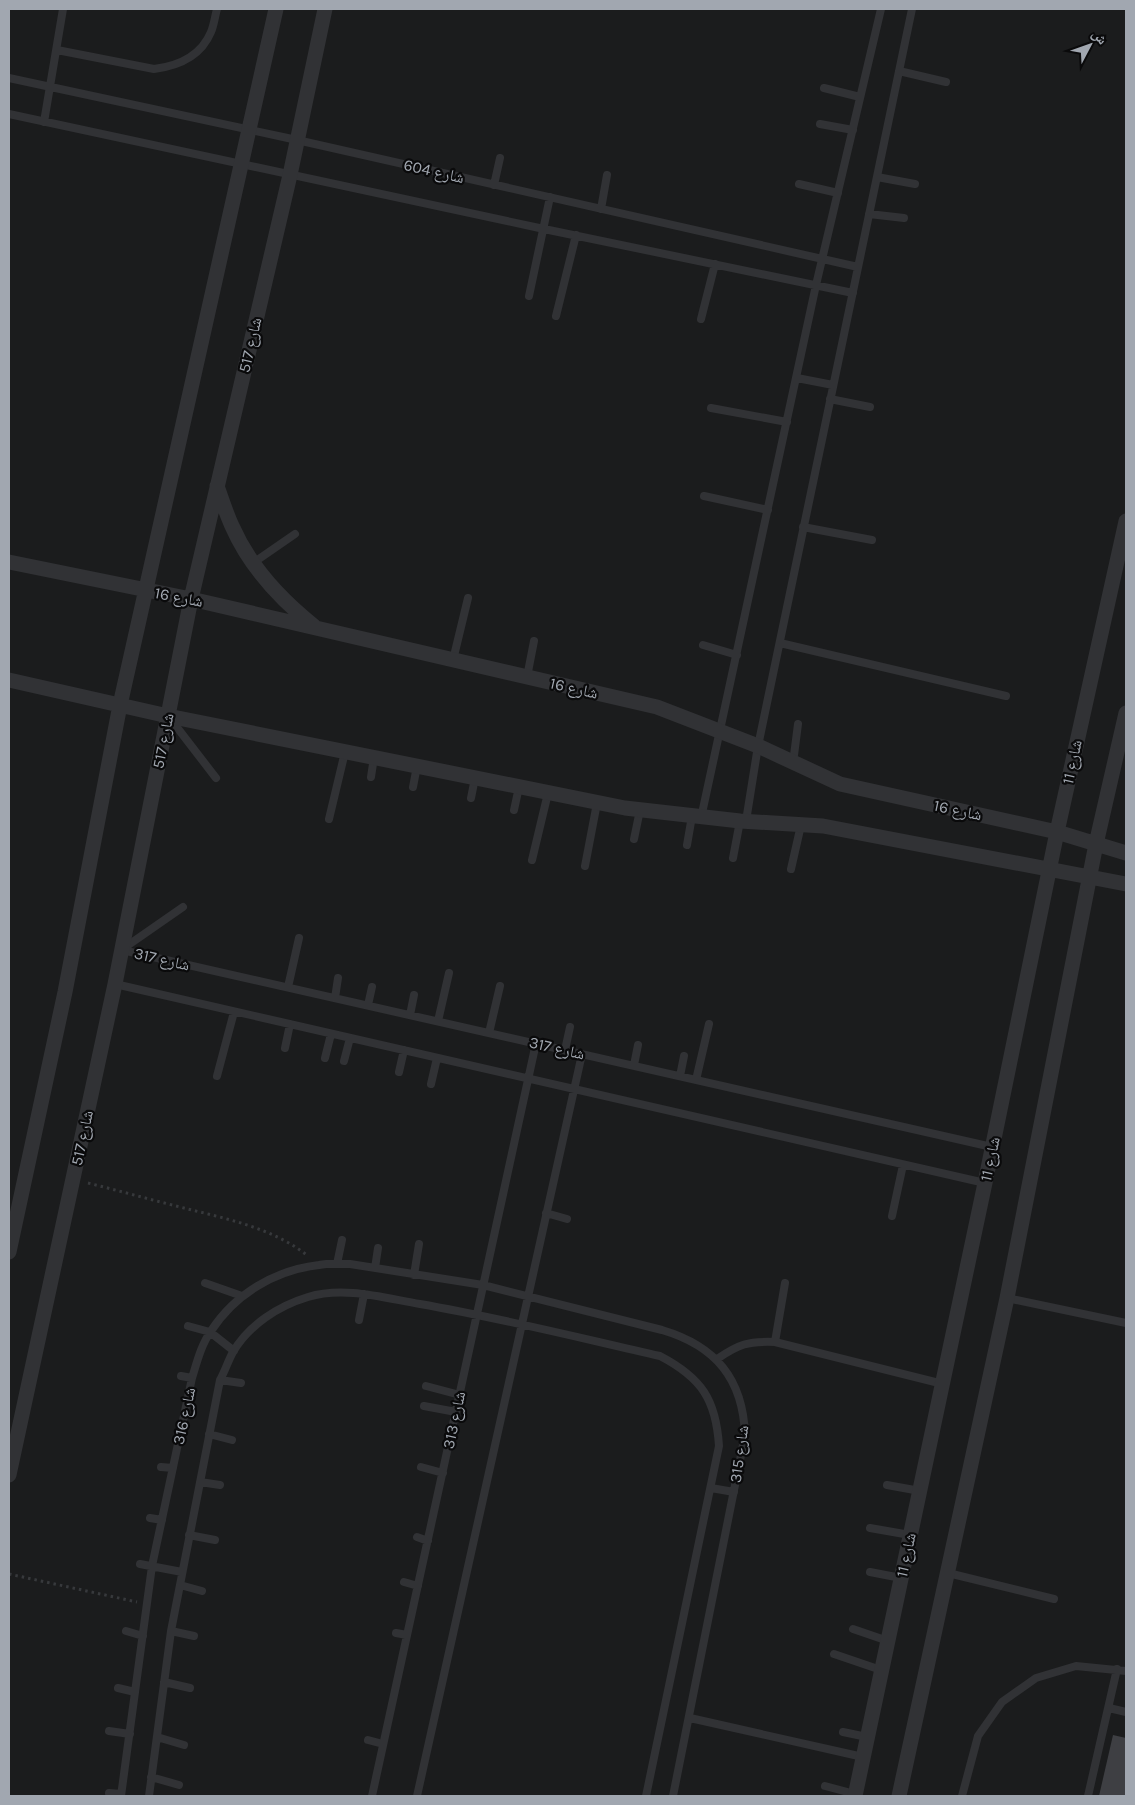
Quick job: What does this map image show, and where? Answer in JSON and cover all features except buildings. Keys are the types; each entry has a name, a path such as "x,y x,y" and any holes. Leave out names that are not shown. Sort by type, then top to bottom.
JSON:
{"street":[{"path":"9,1252 65,992 120,705 276,9"},
{"name":"شارع 517","path":"9,1475 115,984 190,599 290,175 325,9"},
{"path":"217,486 232,527 253,563 272,588 317,629"},
{"name":"شارع 11","path":"855,1795 943,1384 1057,832 1126,521"},
{"name":"شارع 16","path":"9,562 190,599 657,707 758,746 840,784 1057,832 1126,853"},
{"path":"9,680 168,716 597,803 697,817 823,826 1126,884"},
{"path":"899,1796 1007,1298 1096,844 1126,714"}],"lane":[{"path":"44,122 63,9"},
{"path":"57,50 154,69 168,67 188,58 204,44 211,32 217,9"},
{"path":"687,845 697,817 721,731 816,285 882,9"},
{"path":"733,858 743,821 912,9"},
{"path":"899,71 946,82"},
{"name":"شارع 604","path":"9,78 297,140 858,267"},
{"path":"824,88 860,97"},
{"name":"شارع 604","path":"9,114 576,236 853,293"},
{"path":"820,124 853,130"},
{"path":"494,185 500,158"},
{"path":"601,209 607,175"},
{"path":"877,177 916,184"},
{"path":"800,184 838,193"},
{"path":"529,296 550,197"},
{"path":"869,214 904,218"},
{"path":"556,316 576,236"},
{"path":"701,319 715,264"},
{"path":"796,378 833,385"},
{"path":"830,399 870,407"},
{"path":"711,408 787,422"},
{"path":"704,496 768,510"},
{"path":"804,527 872,540"},
{"path":"253,563 295,534"},
{"path":"453,660 468,598"},
{"path":"527,677 534,641"},
{"path":"780,643 1006,696"},
{"path":"703,645 737,655"},
{"path":"168,716 216,778"},
{"path":"793,763 798,724"},
{"path":"329,819 345,752"},
{"path":"371,777 374,757"},
{"path":"413,787 417,766"},
{"path":"470,798 475,778"},
{"path":"514,810 519,787"},
{"path":"532,860 548,793"},
{"path":"584,866 597,803"},
{"path":"634,839 640,810"},
{"path":"792,869 801,825"},
{"path":"122,950 183,907"},
{"path":"288,987 299,938"},
{"name":"شارع 317","path":"122,950 992,1147"},
{"path":"438,1021 449,973"},
{"path":"335,998 338,978"},
{"path":"115,984 985,1183"},
{"path":"368,1005 372,986"},
{"path":"489,1033 500,986"},
{"path":"410,1015 414,995"},
{"path":"217,1076 234,1012"},
{"path":"285,1048 290,1024"},
{"path":"696,1080 709,1024"},
{"path":"565,1050 570,1027"},
{"path":"325,1058 330,1034"},
{"path":"344,1062 350,1038"},
{"name":"شارع 313","path":"372,1796 536,1043"},
{"path":"634,1065 638,1045"},
{"path":"399,1072 404,1050"},
{"path":"417,1796 582,1054"},
{"path":"680,1076 684,1056"},
{"path":"432,1084 437,1058"},
{"path":"892,1216 903,1165"},
{"path":"546,1213 567,1219"},
{"path":"337,1264 342,1240"},
{"path":"414,1274 419,1244"},
{"path":"375,1268 378,1248"},
{"name":"شارع 316","path":"121,1795 152,1566 192,1378 199,1354 210,1332 224,1313 242,1296 262,1283 290,1271 320,1264 350,1264 483,1285"},
{"path":"205,1283 242,1296"},
{"path":"775,1342 785,1284"},
{"name":"شارع 315","path":"483,1285 682,1336 701,1346 717,1360 730,1376 739,1394 744,1414 745,1435 673,1796"},
{"name":"شارع 316","path":"149,1796 171,1631 189,1535 220,1380 234,1351 254,1327 280,1308 309,1296 340,1292 364,1294 477,1314"},
{"path":"359,1320 364,1294"},
{"path":"1007,1298 1126,1323"},
{"name":"شارع 315","path":"477,1314 660,1356 681,1367 698,1383 710,1402 718,1424 719,1446 711,1488 646,1796"},
{"path":"188,1326 210,1332 234,1351"},
{"path":"717,1360 734,1348 747,1343 754,1341 775,1342 943,1384"},
{"path":"181,1376 192,1378"},
{"path":"220,1380 241,1383"},
{"path":"426,1386 460,1395"},
{"path":"424,1406 456,1412"},
{"path":"209,1434 232,1440"},
{"path":"161,1467 173,1468"},
{"path":"421,1467 443,1473"},
{"path":"200,1482 220,1485"},
{"path":"887,1485 920,1491"},
{"path":"711,1488 734,1492"},
{"path":"150,1518 162,1520"},
{"path":"870,1528 910,1535"},
{"path":"189,1535 215,1540"},
{"path":"417,1537 428,1541"},
{"path":"140,1564 182,1572"},
{"path":"870,1572 901,1578"},
{"path":"948,1573 1054,1599"},
{"path":"404,1582 418,1586"},
{"path":"180,1585 202,1591"},
{"path":"853,1629 888,1641"},
{"path":"126,1631 143,1636"},
{"path":"171,1631 194,1636"},
{"path":"396,1633 407,1635"},
{"path":"834,1654 882,1670"},
{"path":"962,1796 978,1736 1002,1702 1036,1678 1076,1666 1126,1671"},
{"path":"1088,1796 1118,1669"},
{"path":"164,1682 190,1688"},
{"path":"118,1688 135,1692"},
{"path":"1108,1708 1126,1712"},
{"path":"690,1718 863,1757"},
{"path":"109,1731 130,1734"},
{"path":"843,1732 867,1737"},
{"path":"157,1737 184,1745"},
{"path":"368,1740 384,1744"},
{"path":"151,1777 179,1785"},
{"path":"825,1786 855,1795"},
{"path":"109,1793 121,1795"}],"path":[{"path":"73,1180 233,1220 295,1245 320,1264"},
{"path":"9,1574 147,1604"}],"shaded area":[{"path":"9,9 1126,9 1126,1796 9,1796"}]}
